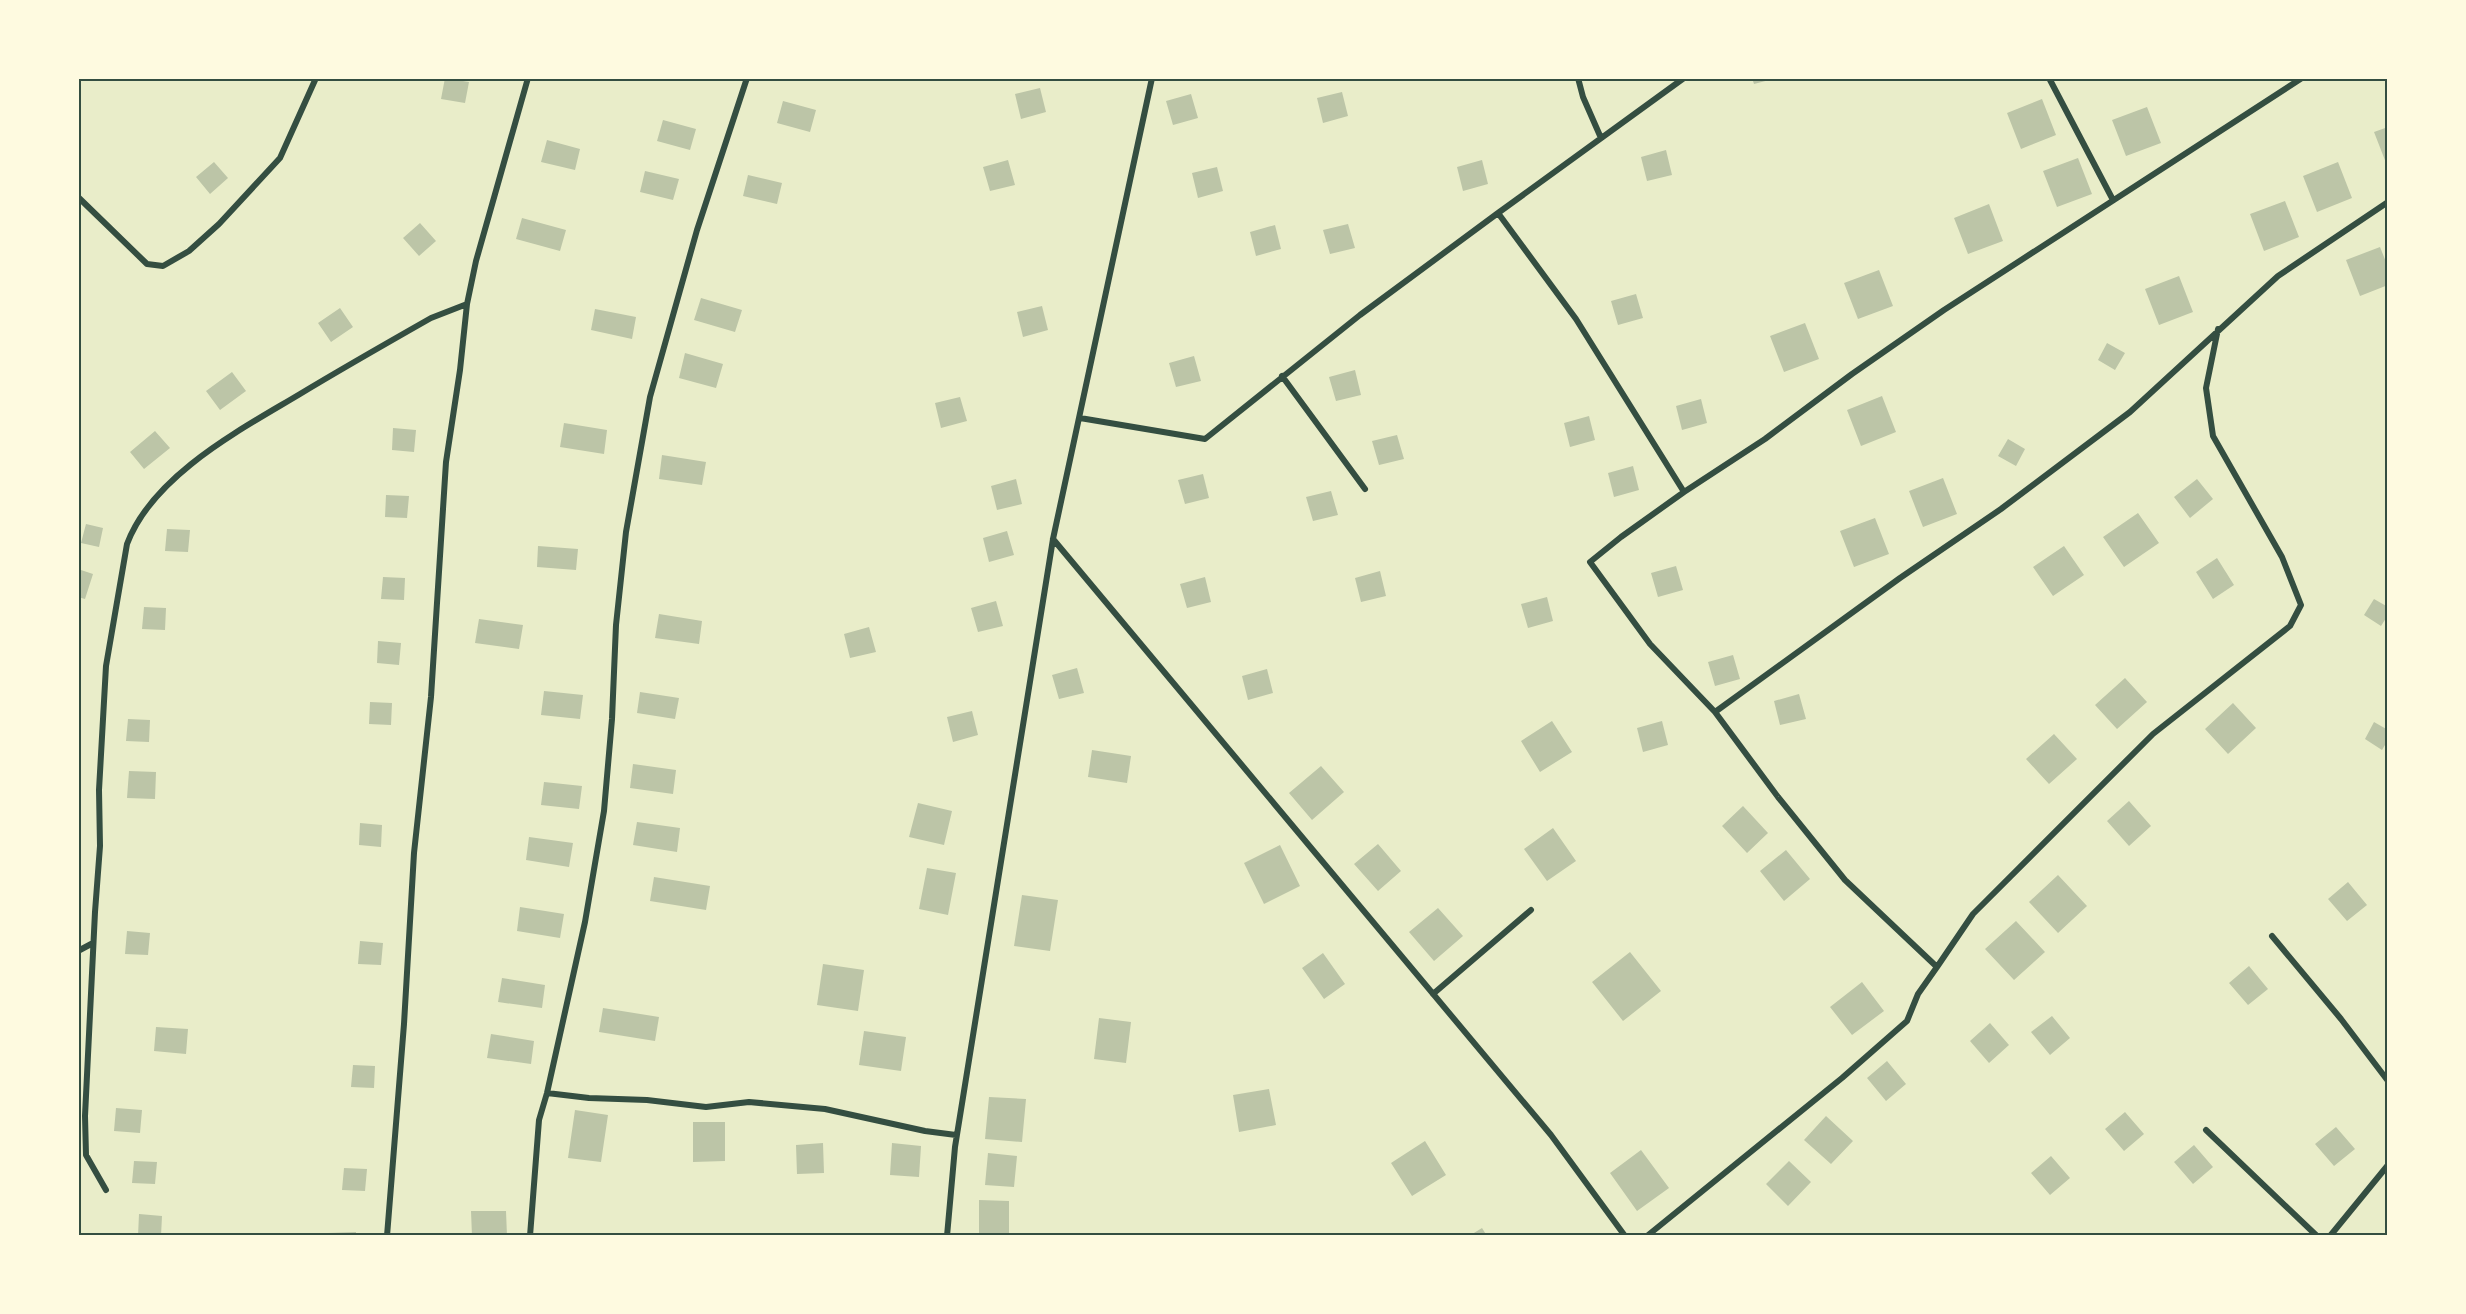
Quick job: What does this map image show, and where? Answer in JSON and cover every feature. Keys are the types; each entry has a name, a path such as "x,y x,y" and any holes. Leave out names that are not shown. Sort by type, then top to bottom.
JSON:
{"street":[{"path":"78,197 139,258 147,264 163,266 189,251 219,224 280,158 316,78"},
{"path":"387,1236 404,1024 414,853 431,697 446,462 467,304 494,193 528,78"},
{"path":"530,1236 539,1120 548,1093 585,922 604,810 612,719 616,625 626,532 650,396 696,230 747,78"},
{"path":"947,1236 956,1135 1053,539 1152,78"},
{"path":"1578,78 1583,97 1601,138"},
{"path":"1080,418 1205,439 1282,376 1498,213 1684,78"},
{"path":"2049,78 2113,200"},
{"path":"1937,967 1845,880 1778,798 1714,712 1650,644 1590,562 1684,492 1765,439 1852,374 1944,310 2302,78"},
{"path":"1714,712 1900,578 2001,509 2130,412 2218,328 2277,276 2388,202"},
{"path":"1498,213 1576,320 1684,492"},
{"path":"106,1190 86,1155 85,1116 100,846 99,790 106,666 127,544 135,525 159,494 223,440 402,334 431,318 467,304"},
{"path":"1647,1236 1842,1078 1907,1021 1918,994 1973,914 2153,734 2290,627 2301,605 2282,556 2213,436 2206,388 2218,328"},
{"path":"1282,376 1365,489"},
{"path":"1053,539 1551,1134 1625,1236"},
{"path":"1433,994 1531,910"},
{"path":"2272,936 2341,1019 2388,1081"},
{"path":"78,951 93,943"},
{"path":"548,1093 706,1107 749,1102 825,1108 926,1131 956,1135"},
{"path":"2206,1130 2317,1236"},
{"path":"2330,1236 2388,1165"}],"building":[{"path":"445,78 469,82 465,103 441,99"},
{"path":"1752,78 1773,78 1773,79 1754,84"},
{"path":"1040,88 1046,112 1021,119 1015,94"},
{"path":"1342,92 1348,116 1323,123 1317,98"},
{"path":"1191,94 1198,118 1173,125 1166,101"},
{"path":"2042,99 2056,135 2021,149 2007,113"},
{"path":"783,101 816,110 810,132 777,123"},
{"path":"2147,107 2161,143 2126,156 2112,120"},
{"path":"663,120 696,129 690,150 657,141"},
{"path":"2388,127 2388,168 2374,132"},
{"path":"547,140 580,149 575,170 541,162"},
{"path":"1666,150 1672,175 1647,181 1641,157"},
{"path":"2078,158 2092,194 2057,207 2043,171"},
{"path":"1008,160 1015,185 990,191 983,167"},
{"path":"1482,160 1488,184 1463,191 1457,167"},
{"path":"214,162 228,178 210,194 196,177"},
{"path":"2338,162 2352,198 2317,212 2303,176"},
{"path":"1217,167 1223,191 1198,198 1192,173"},
{"path":"645,171 679,179 673,200 640,192"},
{"path":"748,175 782,183 777,204 743,196"},
{"path":"2285,201 2299,237 2264,251 2250,214"},
{"path":"1989,204 2003,241 1968,254 1954,218"},
{"path":"522,218 566,230 560,251 516,239"},
{"path":"420,223 436,241 419,256 403,238"},
{"path":"1348,224 1355,248 1330,254 1323,230"},
{"path":"1275,225 1281,249 1256,256 1250,232"},
{"path":"2380,247 2388,267 2388,285 2360,296 2346,260"},
{"path":"1879,270 1893,306 1858,319 1844,283"},
{"path":"2179,276 2193,312 2159,325 2145,289"},
{"path":"1636,294 1643,318 1618,325 1611,301"},
{"path":"701,298 742,310 735,332 694,320"},
{"path":"1042,306 1048,330 1023,337 1017,312"},
{"path":"340,308 353,327 331,342 318,323"},
{"path":"595,309 636,317 632,339 591,330"},
{"path":"1805,323 1819,359 1784,372 1770,336"},
{"path":"2107,343 2125,353 2115,370 2098,360"},
{"path":"685,353 723,364 716,388 679,378"},
{"path":"1194,356 1201,381 1176,387 1169,363"},
{"path":"1355,370 1361,395 1336,401 1329,377"},
{"path":"232,372 246,391 220,410 206,391"},
{"path":"1882,396 1896,432 1861,446 1847,410"},
{"path":"960,397 967,421 941,428 935,403"},
{"path":"1701,399 1707,423 1682,430 1676,406"},
{"path":"1589,416 1595,440 1570,447 1564,423"},
{"path":"564,423 607,430 604,454 560,447"},
{"path":"393,428 416,430 414,452 392,450"},
{"path":"155,431 170,448 144,469 130,452"},
{"path":"1397,435 1404,459 1379,465 1372,441"},
{"path":"2008,439 2025,449 2016,466 1998,456"},
{"path":"662,455 706,462 702,485 659,479"},
{"path":"1633,466 1639,490 1614,497 1608,473"},
{"path":"1203,474 1209,498 1185,504 1178,480"},
{"path":"1943,478 1957,514 1923,527 1909,491"},
{"path":"1016,479 1022,504 997,510 991,486"},
{"path":"2197,479 2213,499 2190,518 2174,497"},
{"path":"1331,491 1338,515 1313,521 1306,497"},
{"path":"386,495 409,496 407,518 385,517"},
{"path":"2138,513 2159,543 2124,567 2103,537"},
{"path":"1875,518 1889,554 1854,567 1840,531"},
{"path":"86,524 103,528 99,547 81,543"},
{"path":"167,529 190,530 188,552 165,551"},
{"path":"1007,531 1014,555 989,562 983,538"},
{"path":"538,546 578,549 576,570 537,567"},
{"path":"2064,546 2084,575 2053,596 2033,567"},
{"path":"2217,558 2234,585 2213,599 2196,572"},
{"path":"1676,566 1683,590 1658,597 1651,573"},
{"path":"78,569 93,574 85,599 78,597"},
{"path":"1380,571 1386,596 1361,602 1355,578"},
{"path":"383,577 405,578 404,600 381,599"},
{"path":"1205,577 1211,602 1187,608 1180,584"},
{"path":"1547,597 1553,621 1528,628 1521,604"},
{"path":"2374,599 2388,607 2388,615 2381,626 2364,615"},
{"path":"996,601 1003,626 978,632 971,608"},
{"path":"144,607 166,608 165,630 142,629"},
{"path":"659,614 702,621 699,644 655,638"},
{"path":"479,619 523,625 519,649 475,643"},
{"path":"869,627 876,652 850,658 844,634"},
{"path":"378,641 401,643 399,665 377,663"},
{"path":"1733,655 1740,679 1715,686 1708,662"},
{"path":"1077,668 1084,693 1059,699 1052,675"},
{"path":"1267,669 1273,693 1248,700 1242,676"},
{"path":"2125,678 2147,702 2117,729 2095,705"},
{"path":"544,691 583,695 580,719 541,715"},
{"path":"640,692 679,698 675,719 637,713"},
{"path":"1799,694 1806,719 1780,725 1774,701"},
{"path":"370,702 392,703 391,725 369,724"},
{"path":"2233,703 2256,728 2228,754 2205,729"},
{"path":"972,711 978,735 953,742 947,717"},
{"path":"128,719 150,720 149,742 126,741"},
{"path":"1552,721 1572,752 1540,772 1521,741"},
{"path":"1662,721 1668,745 1643,752 1637,728"},
{"path":"2374,722 2388,730 2388,740 2382,750 2365,739"},
{"path":"2054,734 2077,759 2049,784 2026,759"},
{"path":"1092,750 1131,756 1127,783 1088,777"},
{"path":"633,764 676,770 673,794 630,788"},
{"path":"1321,766 1344,792 1312,820 1289,793"},
{"path":"129,771 156,772 155,799 127,798"},
{"path":"544,782 582,786 579,809 541,805"},
{"path":"2129,801 2151,826 2129,846 2107,821"},
{"path":"918,803 952,811 944,845 909,837"},
{"path":"1743,806 1768,833 1747,853 1722,826"},
{"path":"637,822 680,828 677,852 633,845"},
{"path":"360,823 382,825 381,847 359,845"},
{"path":"1553,828 1576,861 1547,881 1524,849"},
{"path":"529,837 573,843 569,867 526,860"},
{"path":"1378,844 1401,871 1378,891 1354,864"},
{"path":"1280,845 1300,886 1264,904 1244,863"},
{"path":"1786,850 1810,879 1784,901 1760,871"},
{"path":"927,868 956,873 948,915 919,909"},
{"path":"2058,875 2087,906 2058,933 2029,902"},
{"path":"654,877 710,886 706,910 650,901"},
{"path":"2348,882 2367,905 2347,921 2328,899"},
{"path":"1022,895 1058,900 1050,951 1014,946"},
{"path":"520,907 564,914 560,938 517,931"},
{"path":"1438,908 1463,936 1434,961 1409,932"},
{"path":"2016,921 2045,952 2014,980 1985,949"},
{"path":"127,931 150,933 148,955 125,954"},
{"path":"360,941 383,943 381,965 358,964"},
{"path":"1630,952 1661,991 1623,1021 1592,982"},
{"path":"1323,953 1345,984 1324,999 1302,968"},
{"path":"823,964 864,970 858,1011 817,1005"},
{"path":"2249,966 2268,989 2248,1005 2229,983"},
{"path":"502,978 545,985 542,1008 498,1002"},
{"path":"1862,982 1884,1011 1852,1035 1830,1007"},
{"path":"603,1008 659,1017 655,1041 599,1032"},
{"path":"2052,1016 2070,1038 2050,1055 2031,1032"},
{"path":"1099,1018 1131,1022 1126,1063 1094,1059"},
{"path":"1990,1023 2009,1045 1989,1063 1970,1041"},
{"path":"156,1027 188,1029 186,1054 154,1051"},
{"path":"864,1031 906,1037 901,1071 859,1065"},
{"path":"491,1034 534,1041 531,1064 487,1058"},
{"path":"1887,1061 1906,1084 1886,1101 1867,1078"},
{"path":"353,1065 375,1066 374,1088 351,1087"},
{"path":"1269,1089 1276,1125 1239,1132 1233,1095"},
{"path":"989,1097 1026,1099 1022,1142 985,1139"},
{"path":"116,1108 142,1110 140,1133 114,1131"},
{"path":"575,1110 608,1115 601,1162 568,1158"},
{"path":"2125,1112 2144,1134 2124,1151 2105,1129"},
{"path":"1826,1116 1853,1141 1831,1164 1804,1140"},
{"path":"693,1122 725,1122 725,1161 693,1162"},
{"path":"2336,1127 2355,1149 2334,1166 2315,1144"},
{"path":"1425,1141 1446,1175 1412,1196 1391,1163"},
{"path":"823,1143 824,1173 797,1174 796,1145"},
{"path":"892,1143 921,1146 919,1177 890,1175"},
{"path":"2194,1145 2213,1167 2193,1184 2174,1162"},
{"path":"1641,1150 1669,1188 1637,1211 1610,1173"},
{"path":"988,1153 1017,1156 1014,1187 985,1185"},
{"path":"2051,1156 2070,1178 2050,1195 2031,1173"},
{"path":"134,1161 157,1162 155,1184 132,1183"},
{"path":"1789,1161 1811,1182 1788,1206 1766,1184"},
{"path":"344,1168 367,1169 365,1191 342,1190"},
{"path":"979,1200 1009,1201 1009,1236 979,1236"},
{"path":"471,1211 506,1211 507,1236 472,1236"},
{"path":"139,1214 162,1216 161,1236 138,1236"},
{"path":"1482,1228 1487,1236 1469,1236"},
{"path":"356,1232 356,1236 328,1236 328,1233"}]}
